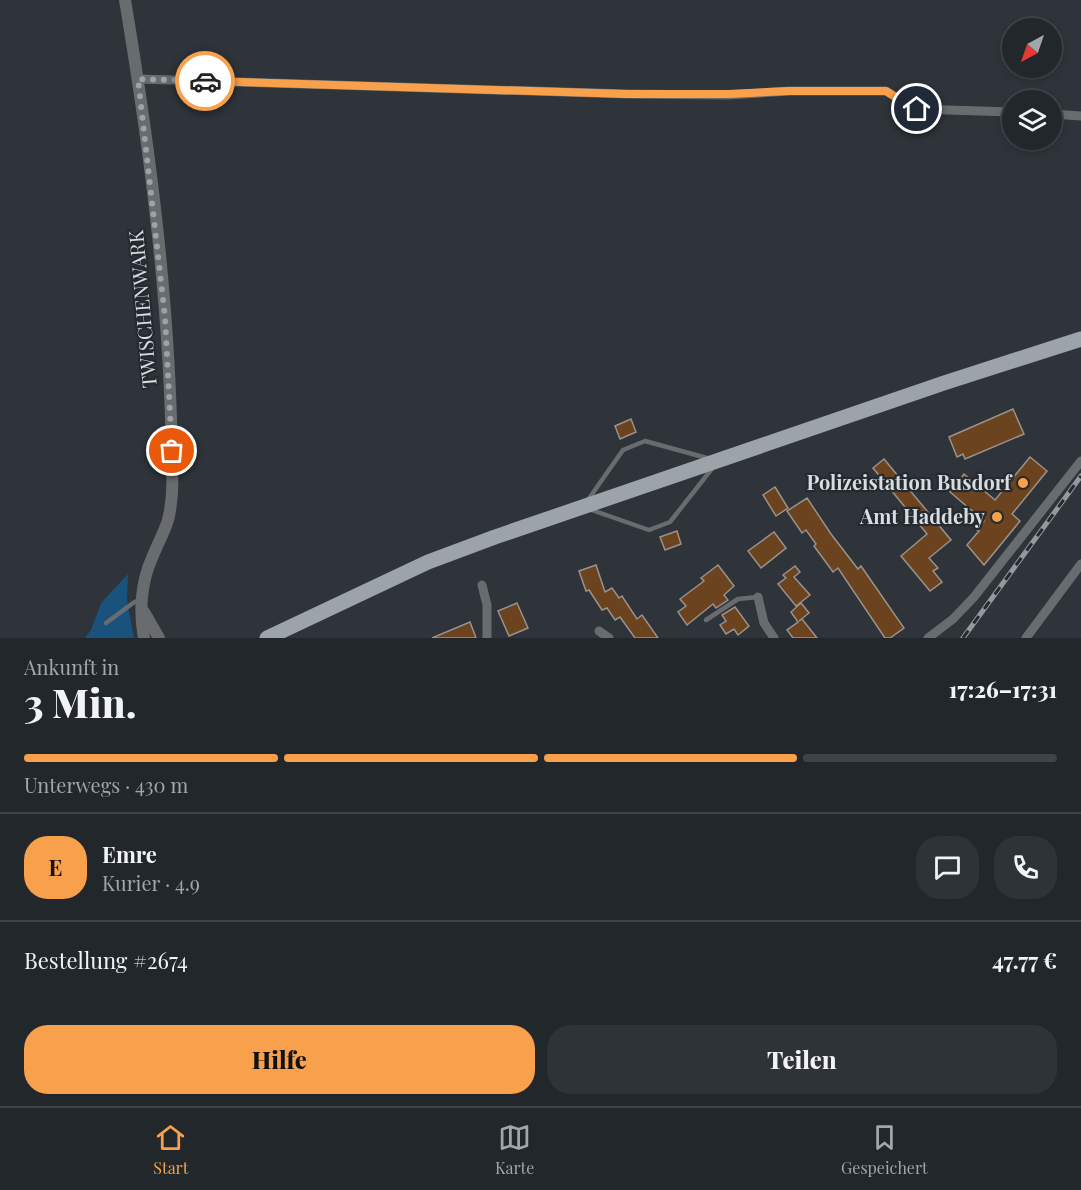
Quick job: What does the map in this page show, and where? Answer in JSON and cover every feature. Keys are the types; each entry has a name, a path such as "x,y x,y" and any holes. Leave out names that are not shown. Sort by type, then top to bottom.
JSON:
{"main road":[{"path":"267,638 428,562 944,383 1081,339"}],"street":[{"name":"TWISCHENWARK","path":"125,0 138,79 157,236 166,337 172,471 168,520 144,582 144,638"},
{"path":"138,79 627,94 886,91 917,109 1002,112"},
{"path":"1062,115 1081,116"},
{"path":"928,638 953,619 974,597 1081,461"},
{"path":"1026,638 1081,564"},
{"path":"482,585 487,605 487,638"},
{"path":"758,597 764,623 774,638"},
{"path":"143,606 159,638"},
{"path":"599,631 609,638"}],"lane":[{"path":"645,441 718,461 670,522 649,530 583,507 623,450 645,441"},
{"path":"706,620 738,598 758,597"},
{"path":"106,623 134,603 143,606"}],"shaded area":[{"path":"128,574 127,600 134,638 85,638 91,630 101,603"}],"building":[{"path":"1013,409 1024,434 965,459 963,454 957,457 949,437"},
{"path":"631,419 636,432 620,439 615,426"},
{"name":"Amt Haddeby","path":"1030,457 1047,471 1012,514 1020,521 984,565 967,545 984,521 950,492 964,474 995,500"},
{"path":"884,459 951,540 929,558 938,568 933,571 942,582 930,591 901,556 927,534 873,468"},
{"path":"775,487 788,508 776,516 763,495"},
{"path":"807,498 858,569 861,566 904,628 890,638 885,638 838,568 833,572 814,546 816,544 806,530 802,533 787,511"},
{"path":"677,531 681,544 665,550 660,537"},
{"path":"774,532 786,548 761,568 748,551"},
{"path":"596,565 605,592 612,588 619,598 622,596 637,619 642,615 658,638 635,638 620,617 615,620 607,608 602,610 589,590 586,591 579,571"},
{"path":"718,565 734,586 724,595 728,600 716,608 713,604 687,625 678,612 686,606 680,599 704,581 701,578"},
{"path":"795,566 800,572 794,577 810,595 796,606 778,584 786,578 783,575"},
{"path":"517,603 528,628 509,636 498,611"},
{"path":"801,603 809,613 799,621 802,619 817,638 793,638 787,630 798,622 791,612"},
{"path":"735,607 749,626 738,635 734,629 726,634 720,625 726,621 722,615"},
{"path":"470,622 476,638 432,638"}],"railway":[{"path":"963,638 1081,476"}],"way so far":[{"path":"172,451 165,317 138,79 205,81"}],"place":[{"name":"Polizeistation Busdorf","path":"1023,483"},
{"name":"Amt Haddeby","path":"997,517"}],"route":[{"path":"205,81 627,94 886,91 917,109"}]}
